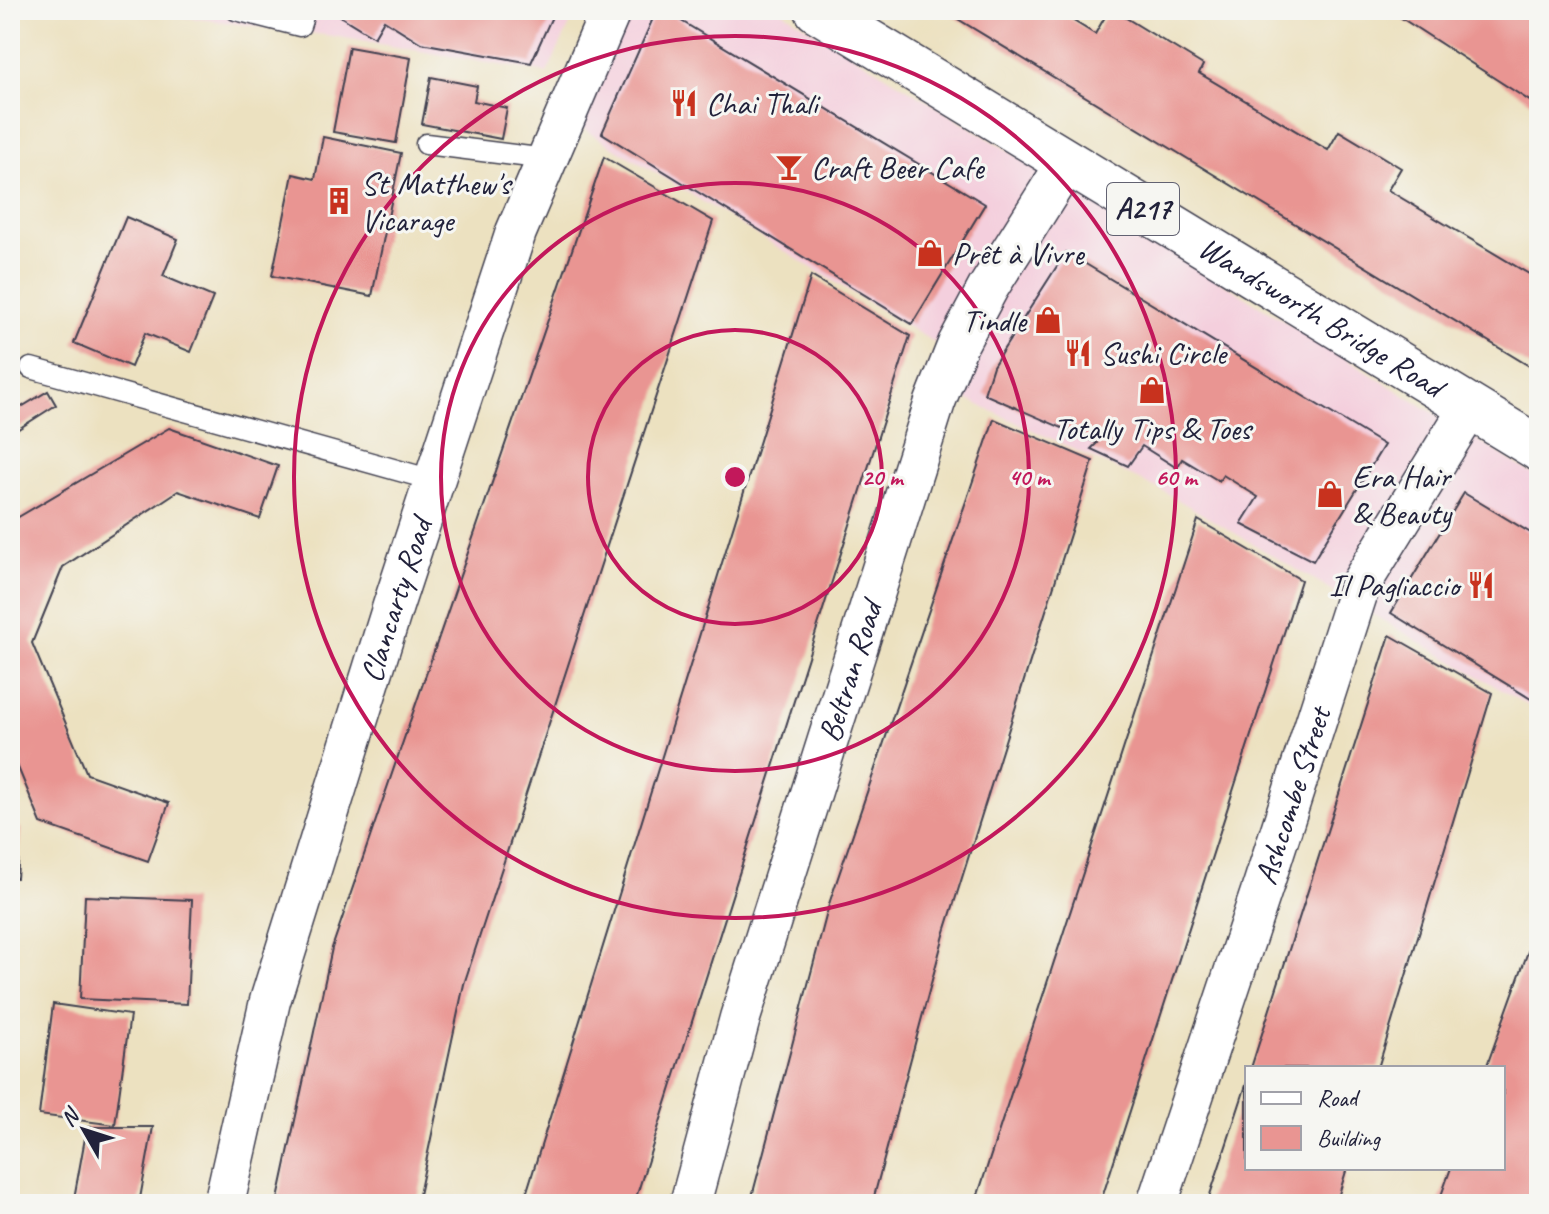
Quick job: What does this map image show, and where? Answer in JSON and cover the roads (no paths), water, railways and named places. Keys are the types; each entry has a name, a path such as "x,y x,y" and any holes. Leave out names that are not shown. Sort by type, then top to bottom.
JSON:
{"main road":[{"name":"Wandsworth Bridge Road","path":"817,10 1539,449"}],"street":[{"name":"Clancarty Road","path":"224,1204 270,1001 393,606 516,232 611,10"},
{"name":"Beltran Road","path":"690,1204 740,1018 935,402 958,344 988,288 1067,163"},
{"name":"Ashcombe Street","path":"1157,1204 1360,585 1470,407"}],"lane":[{"path":"236,10 300,26 305,10"},
{"path":"426,144 546,159"},
{"path":"31,368 436,481"}],"place":[{"name":"Chai Thali","path":"684,103"},
{"name":"Craft Beer Cafe","path":"789,167"},
{"name":"St Matthew's Vicarage","path":"339,201"},
{"name":"Prêt à Vivre","path":"930,253"},
{"name":"Tindle","path":"1048,320"},
{"name":"Sushi Circle","path":"1078,353"},
{"name":"Totally Tips & Toes","path":"1152,390"},
{"name":"Era Hair & Beauty","path":"1330,494"},
{"name":"Il Pagliaccio","path":"1481,585"}]}
